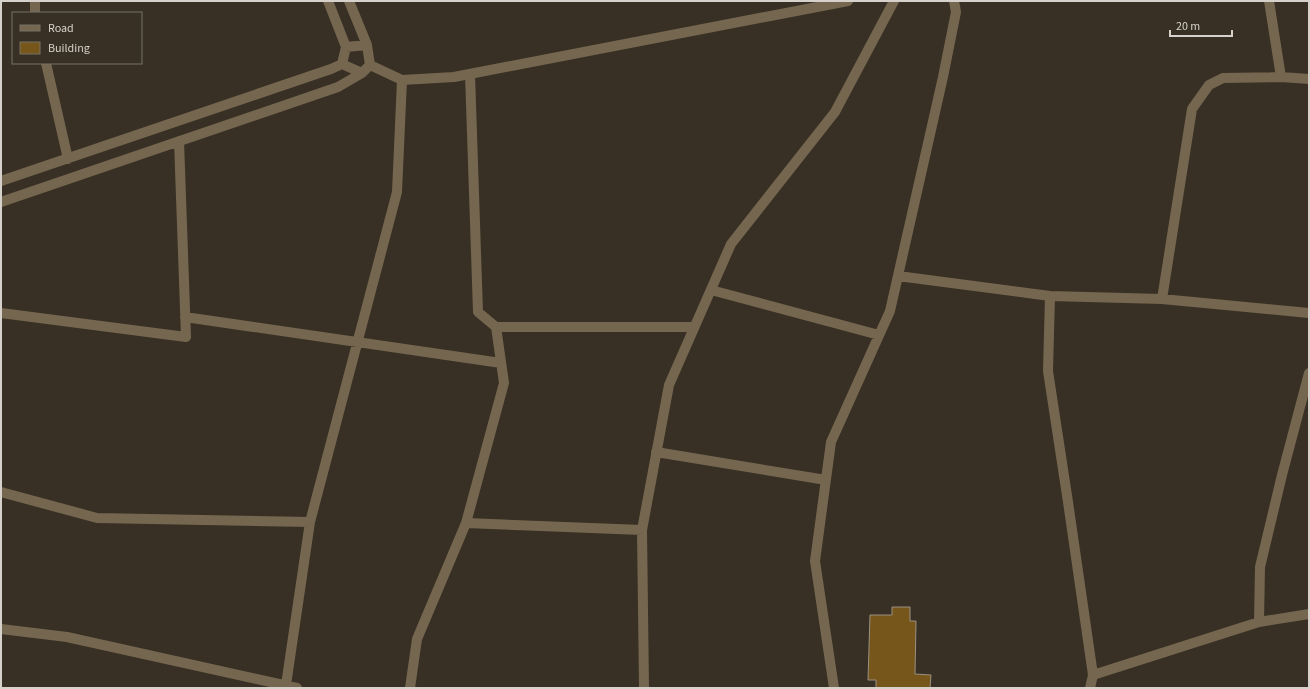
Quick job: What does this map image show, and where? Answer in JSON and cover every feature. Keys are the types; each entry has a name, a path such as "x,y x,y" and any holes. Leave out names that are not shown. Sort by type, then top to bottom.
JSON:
{"street":[{"path":"35,1 35,12"},
{"path":"328,1 346,47 342,64"},
{"path":"349,1 367,44 370,65"},
{"path":"370,65 402,80 454,77 848,1"},
{"path":"644,688 642,530 669,386 731,244 835,112 894,1"},
{"path":"834,688 815,561 831,442 890,311 943,77 956,12 954,1"},
{"path":"1269,1 1282,77"},
{"path":"346,47 367,44"},
{"path":"46,64 68,159"},
{"path":"1,181 342,64 362,73"},
{"path":"1,202 338,87 362,73 370,65"},
{"path":"470,74 478,312 496,327 694,327"},
{"path":"1162,299 1192,109 1209,85 1223,78 1282,77 1309,80"},
{"path":"286,685 310,522 397,192 402,80"},
{"path":"1,313 186,337 179,141"},
{"path":"898,276 1050,296 1162,299 1309,313"},
{"path":"711,290 879,335"},
{"path":"1050,296 1048,371 1093,675 1090,688"},
{"path":"186,317 501,363"},
{"path":"410,688 417,639 466,523 504,383 496,327"},
{"path":"1259,622 1260,567 1282,474 1309,373"},
{"path":"656,452 826,480"},
{"path":"1,492 97,518 310,522"},
{"path":"466,523 642,530"},
{"path":"1093,675 1259,622 1309,614"},
{"path":"1,628 66,637 298,688"}],"building":[{"path":"892,607 910,607 910,621 916,621 915,674 931,675 930,688 876,688 876,680 868,680 870,615 892,615"}]}
